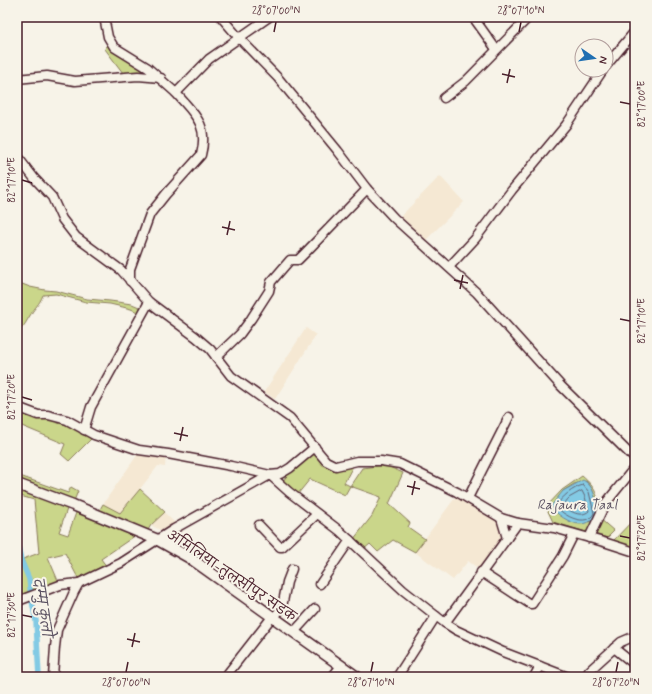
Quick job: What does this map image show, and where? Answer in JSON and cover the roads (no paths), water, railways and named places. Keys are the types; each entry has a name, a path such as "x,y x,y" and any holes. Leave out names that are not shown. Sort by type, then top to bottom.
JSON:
{"main road":[{"name":"अमिलिया-तुलसीपुर सडक","path":"17,484 158,540 190,558 357,677"}],"street":[{"path":"104,17 108,37 114,47 161,78 176,93 199,121 203,129 204,136 201,155 150,214 130,269 130,281"},
{"path":"221,17 278,78 334,145 367,189 394,218 477,293 561,386 635,459"},
{"path":"176,93 209,59 240,39 269,17"},
{"path":"472,17 496,49"},
{"path":"444,98 466,81 529,17"},
{"path":"614,56 635,31"},
{"path":"17,79 47,76 75,81 138,76 161,78"},
{"path":"449,267 475,239 512,190 566,125 598,78"},
{"path":"17,156 34,178 52,197 62,219 76,237 120,270 149,302 196,337 216,357 231,376 290,418 326,461 333,465 339,466 357,461 381,460 394,462 468,498 501,518 518,523 545,526 635,552"},
{"path":"216,357 240,334 269,291 271,282 290,260 298,260 367,189"},
{"path":"84,430 91,407 149,302"},
{"path":"17,407 38,415 48,415 67,420 94,435 139,450 223,464 270,475 280,474 290,468 315,447"},
{"path":"468,498 509,417"},
{"path":"589,538 604,504 635,468"},
{"path":"270,475 340,531 403,590 456,630 503,652 568,677"},
{"path":"18,601 60,585 79,583 121,564 174,529 270,475"},
{"path":"258,524 280,547 282,547 317,514"},
{"path":"501,518 507,538"},
{"path":"445,622 518,523"},
{"path":"481,572 532,604 563,556 574,534"},
{"path":"320,584 350,540"},
{"path":"225,677 282,607 286,582 292,569"},
{"path":"53,677 57,630 79,583"},
{"path":"294,632 315,610"},
{"path":"397,677 436,616"},
{"path":"586,677 589,672 621,642 635,636"},
{"path":"614,648 635,665"},
{"path":"332,677 342,666"},
{"path":"534,677 540,666"}],"water":[{"name":"Rajaura Taal","path":"583,480 592,490 596,499 598,513 595,519 586,523 576,524 564,518 551,506 563,491"}],"waterway":[{"name":"दम्मु कुलो","path":"17,541 21,560 29,579 36,621 39,677"}]}
